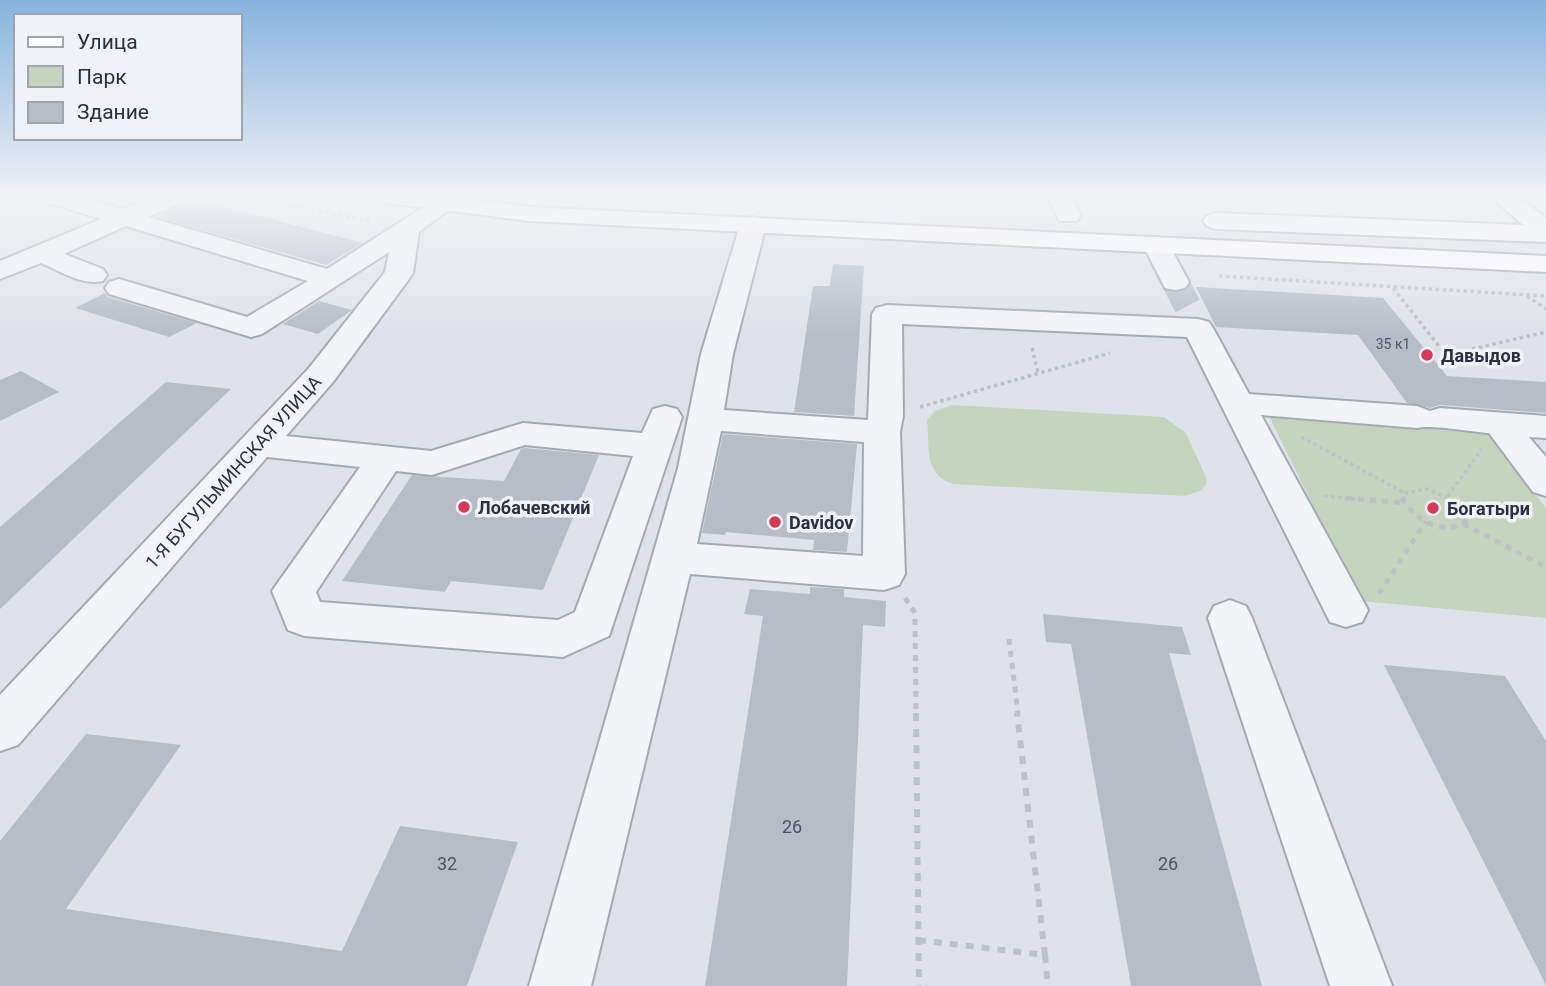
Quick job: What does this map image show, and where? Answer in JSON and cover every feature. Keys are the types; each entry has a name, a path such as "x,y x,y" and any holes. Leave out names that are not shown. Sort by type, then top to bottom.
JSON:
{"main road":[{"path":"1096,242 1546,264"}],"street":[{"path":"0,271 69,242"},
{"path":"206,242 331,279"},
{"path":"119,288 251,328 387,242"},
{"name":"1-Я БУГУЛЬМИНСКАЯ УЛИЦА","path":"0,729 321,374 399,273 405,242"},
{"path":"676,428 706,426 717,354 748,242"},
{"path":"1156,245 1345,607"},
{"path":"41,254 93,275"},
{"path":"673,557 884,574 887,314 1187,306"},
{"path":"1238,404 1546,427"},
{"path":"259,445 432,463 523,434 884,424"},
{"path":"1500,424 1546,483"},
{"path":"386,458 294,591 304,618 563,639 593,622 676,428"},
{"path":"560,986 697,468 676,428"},
{"path":"1230,618 1361,986"}],"path":[{"path":"1392,287 1446,355 1546,332"},
{"path":"1526,295 1546,309"},
{"path":"884,424 1118,350"},
{"path":"1447,496 1500,424"},
{"path":"1297,435 1405,493"},
{"path":"1405,493 1417,488 1447,496 1463,508 1546,514"},
{"path":"1284,493 1404,503 1426,522 1447,527 1463,524 1467,520 1463,508"},
{"path":"1404,503 1405,493"},
{"path":"1345,607 1371,606 1426,522"},
{"path":"1463,524 1546,567"},
{"path":"915,630 919,986"},
{"path":"1009,639 1048,986"},
{"path":"918,940 1045,955"}],"green space":[{"path":"952,405 1164,417 1186,433 1206,477 1206,485 1200,491 1184,496 953,484 937,474 932,466 927,420 935,411"},
{"path":"1266,410 1482,425 1546,508 1546,618 1360,601"}],"building":[{"path":"245,242 363,243 326,265"},
{"path":"833,264 864,266 854,416 794,412 813,286 830,286"},
{"path":"1196,287 1383,298 1447,376 1546,382 1546,413 1440,405 1430,408 1407,403 1358,335 1216,327"},
{"path":"105,293 108,297 197,323 169,337 75,308"},
{"path":"319,301 352,310 318,334 283,324"},
{"path":"21,371 59,392 0,421 0,380"},
{"path":"166,382 231,389 0,609 0,527"},
{"path":"723,434 857,444 847,552 813,550 814,540 726,532 725,535 702,533"},
{"path":"521,449 599,455 543,590 451,581 445,592 342,581 412,475 504,481"},
{"path":"810,587 844,589 844,597 886,601 885,627 863,625 847,986 705,986 763,616 744,614 750,589 810,594"},
{"path":"1043,614 1182,627 1191,655 1169,653 1262,986 1131,986 1071,644 1046,642"},
{"path":"1384,665 1505,676 1546,741 1546,985"},
{"path":"86,734 181,745 66,909 342,951 400,826 518,842 467,986 0,986 0,841"}],"tunnel":[{"path":"1175,282 1188,307"}],"place":[{"name":"Давыдов","path":"1427,355"},
{"name":"Лобачевский","path":"464,507"},
{"name":"Богатыри","path":"1433,508"},
{"name":"Davidov","path":"775,522"}]}
